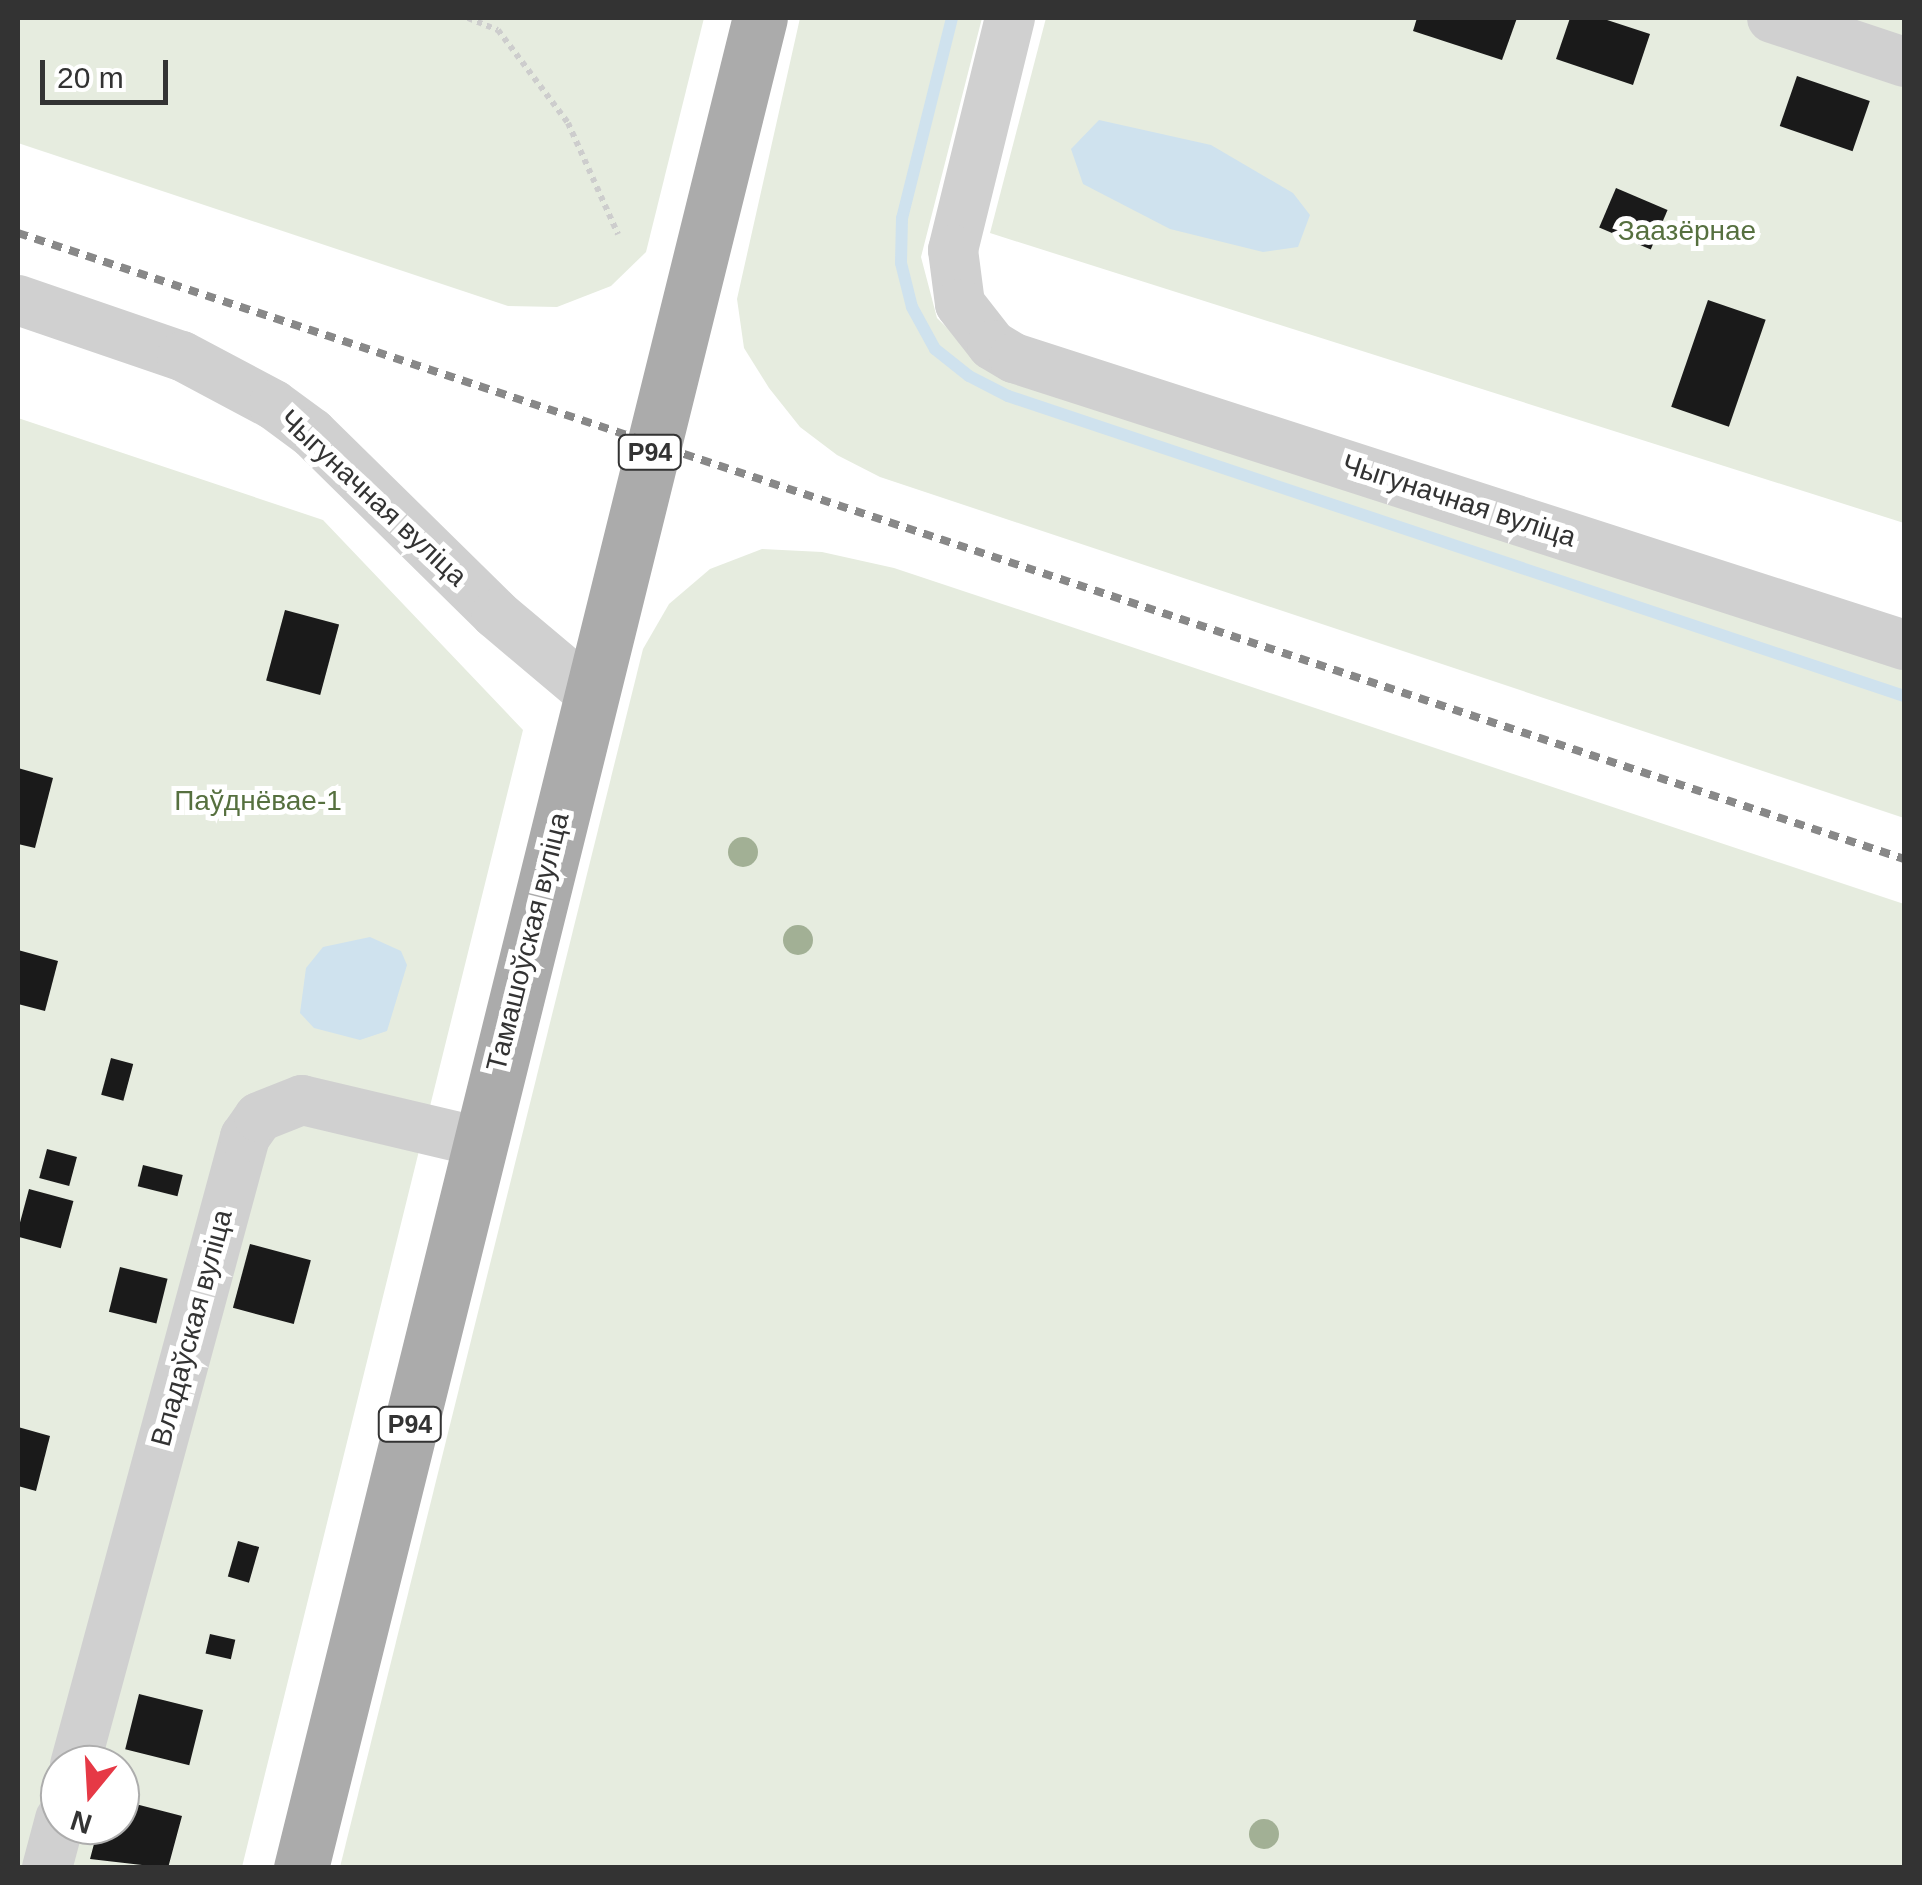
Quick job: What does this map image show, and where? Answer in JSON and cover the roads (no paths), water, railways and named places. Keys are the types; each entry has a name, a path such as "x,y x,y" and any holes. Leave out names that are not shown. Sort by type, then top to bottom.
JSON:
{"main road":[{"name":"Тамашоўская вуліца","path":"301,1868 760,18"}],"lane":[{"name":"Чыгуначная вуліца","path":"1010,18 953,250 953,278 973,327 1014,358 1904,645"},
{"path":"1772,18 1904,62"},
{"name":"Чыгуначная вуліца","path":"18,300 182,356 274,405 312,432 496,614 590,694"},
{"name":"Владаўская вуліца","path":"79,1745 245,1137 278,1106 302,1100 479,1142"}],"water":[{"path":"1099,120 1211,145 1293,193 1310,215 1298,247 1263,252 1170,229 1083,184 1071,149"},
{"path":"370,937 401,951 407,965 387,1031 360,1040 314,1028 300,1013 306,968 323,947"}],"waterway":[{"path":"952,18 902,218 901,263 912,307 935,349 969,376 1008,396 1904,696"}],"railway":[{"path":"18,233 1904,859"}],"park label":[{"name":"Заазёрнае","path":"1687,231"},
{"name":"Паўднёвае-1","path":"258,801"}]}
